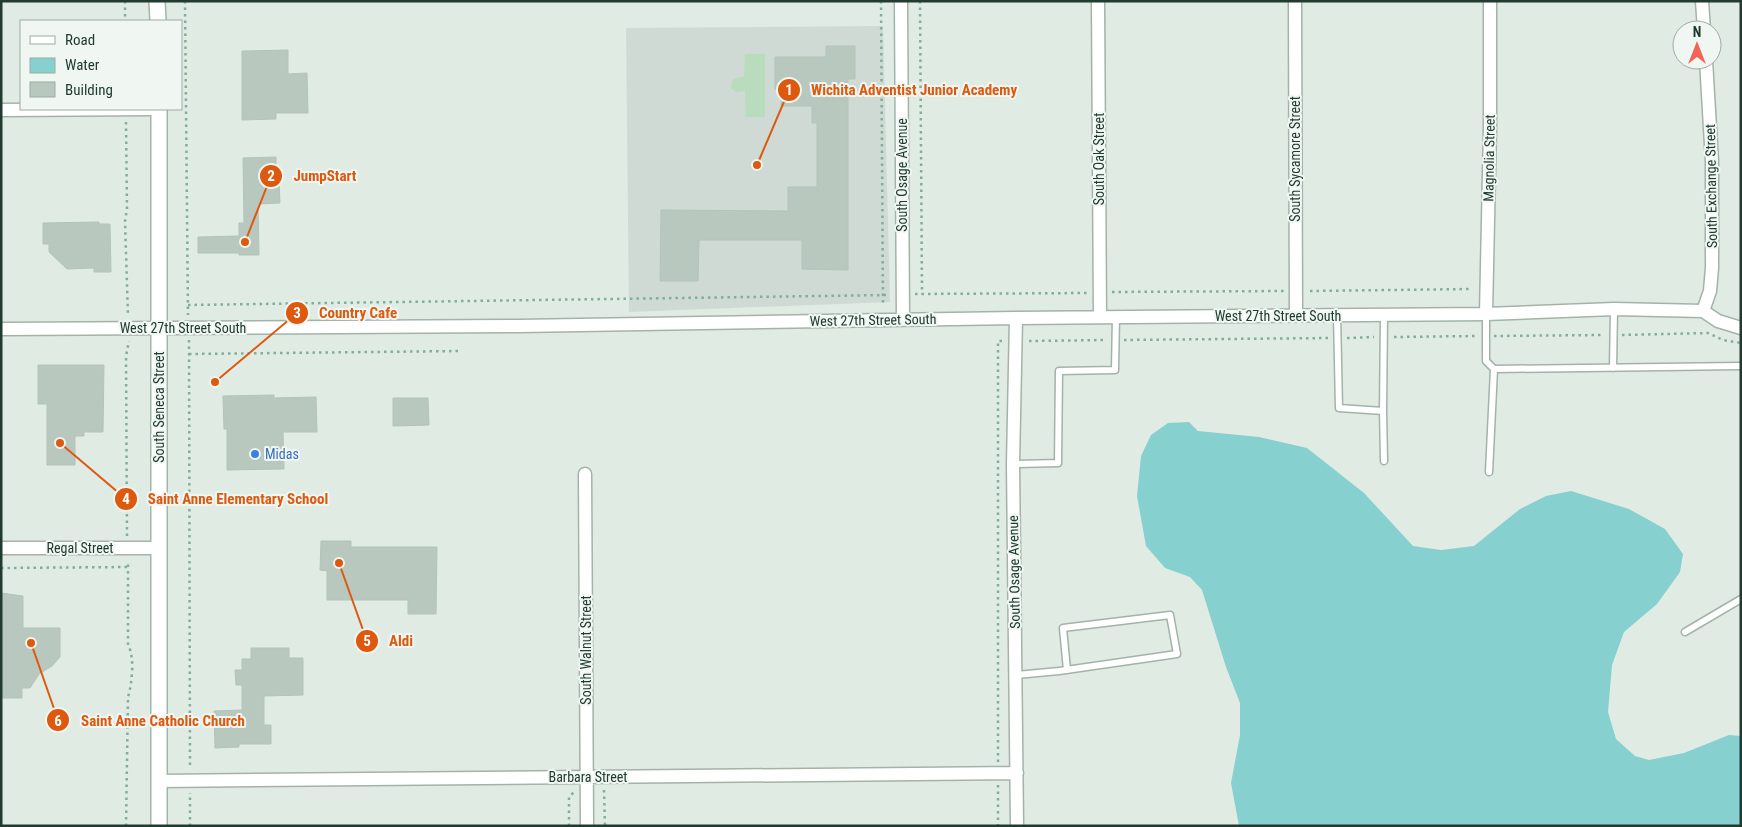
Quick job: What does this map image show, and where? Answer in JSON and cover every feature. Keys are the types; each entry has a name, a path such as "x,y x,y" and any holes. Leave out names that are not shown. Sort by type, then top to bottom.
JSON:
{"street":[{"path":"157,1 158,20"},
{"name":"South Osage Avenue","path":"901,1 903,320"},
{"name":"South Oak Street","path":"1098,1 1100,317"},
{"name":"South Sycamore Street","path":"1295,1 1296,316"},
{"name":"Magnolia Street","path":"1486,314 1490,127 1490,1"},
{"path":"1702,1 1703,20"},
{"name":"South Exchange Street","path":"1703,311 1710,291 1712,268 1712,162 1707,70"},
{"path":"1,110 20,110"},
{"name":"South Seneca Street","path":"157,110 159,826"},
{"name":"West 27th Street South","path":"1,329 519,326 1016,318 1486,314 1614,309 1703,311 1718,321 1741,328"},
{"name":"South Osage Avenue","path":"1016,318 1013,464 1017,826"},
{"name":"South Walnut Street","path":"586,474 587,826"},
{"name":"Regal Street","path":"1,548 159,548"},
{"name":"Barbara Street","path":"159,781 1017,773"}],"lane":[{"path":"1613,368 1614,309"},
{"path":"1486,314 1486,361 1494,369 1741,366"},
{"path":"1337,315 1339,408 1383,411"},
{"path":"1384,315 1384,461"},
{"path":"1013,464 1058,463 1059,371 1115,370 1116,317"},
{"path":"1489,472 1494,369"},
{"path":"1685,632 1741,599"},
{"path":"1016,675 1067,670 1177,654 1170,615 1063,628 1067,670"}],"path":[{"path":"124,1 124,20"},
{"path":"186,1 190,826"},
{"path":"881,1 883,304"},
{"path":"920,1 922,294"},
{"path":"125,110 127,209 125,221 129,344 126,356 128,645 132,651 131,687 128,697 126,826"},
{"path":"188,305 903,294 1472,289"},
{"path":"998,826 998,341 1708,333 1723,340 1741,343"},
{"path":"189,354 461,351"},
{"path":"1,568 128,567"}],"shaded area":[{"path":"883,26 890,302 629,312 626,28"}],"green space":[{"path":"745,54 765,54 765,117 746,117 745,91 736,92 731,88 733,80 744,77"}],"water":[{"path":"1189,422 1198,431 1259,437 1307,448 1364,493 1413,546 1441,550 1474,546 1520,509 1546,496 1571,491 1629,509 1665,529 1683,554 1680,572 1657,604 1624,632 1612,665 1608,712 1616,739 1635,756 1649,760 1684,753 1729,735 1741,736 1741,826 1239,826 1231,783 1240,735 1240,703 1226,667 1202,590 1190,577 1165,568 1146,546 1137,496 1141,456 1151,435 1168,423"}],"building":[{"path":"826,46 855,46 855,79 848,79 848,270 802,269 802,240 699,240 698,281 660,281 661,210 788,211 788,187 817,187 817,123 812,123 812,106 781,106 781,89 775,89 775,57 826,57"},
{"path":"288,50 288,74 307,73 308,113 276,113 276,119 242,120 242,51"},
{"path":"276,157 276,181 279,181 280,203 258,204 259,255 198,253 198,237 239,236 239,223 244,223 243,158"},
{"path":"99,222 99,224 110,224 111,272 94,272 94,268 67,269 49,252 49,244 43,244 43,223"},
{"path":"38,365 104,365 103,432 84,432 84,436 75,436 75,465 47,465 47,404 38,404"},
{"path":"274,395 274,398 316,397 317,432 283,432 284,469 227,470 227,429 224,429 223,396"},
{"path":"393,398 428,398 429,425 393,426"},
{"path":"321,541 351,541 351,547 437,547 436,614 408,614 408,600 327,600 327,571 320,570"},
{"path":"1,593 23,596 23,628 60,628 60,657 52,666 39,674 30,688 22,688 22,698 1,698"},
{"path":"251,648 289,648 289,658 303,658 303,695 264,696 264,725 271,725 271,744 239,744 239,747 215,748 214,711 242,710 242,685 236,685 235,670 242,670 242,659 251,659"}],"place":[{"name":"Wichita Adventist Junior Academy","path":"757,165"},
{"name":"JumpStart","path":"245,242"},
{"name":"Country Cafe","path":"215,382"},
{"name":"Saint Anne Elementary School","path":"60,443"},
{"name":"Midas","path":"255,454"},
{"name":"Aldi","path":"339,563"},
{"name":"Saint Anne Catholic Church","path":"31,643"}]}
